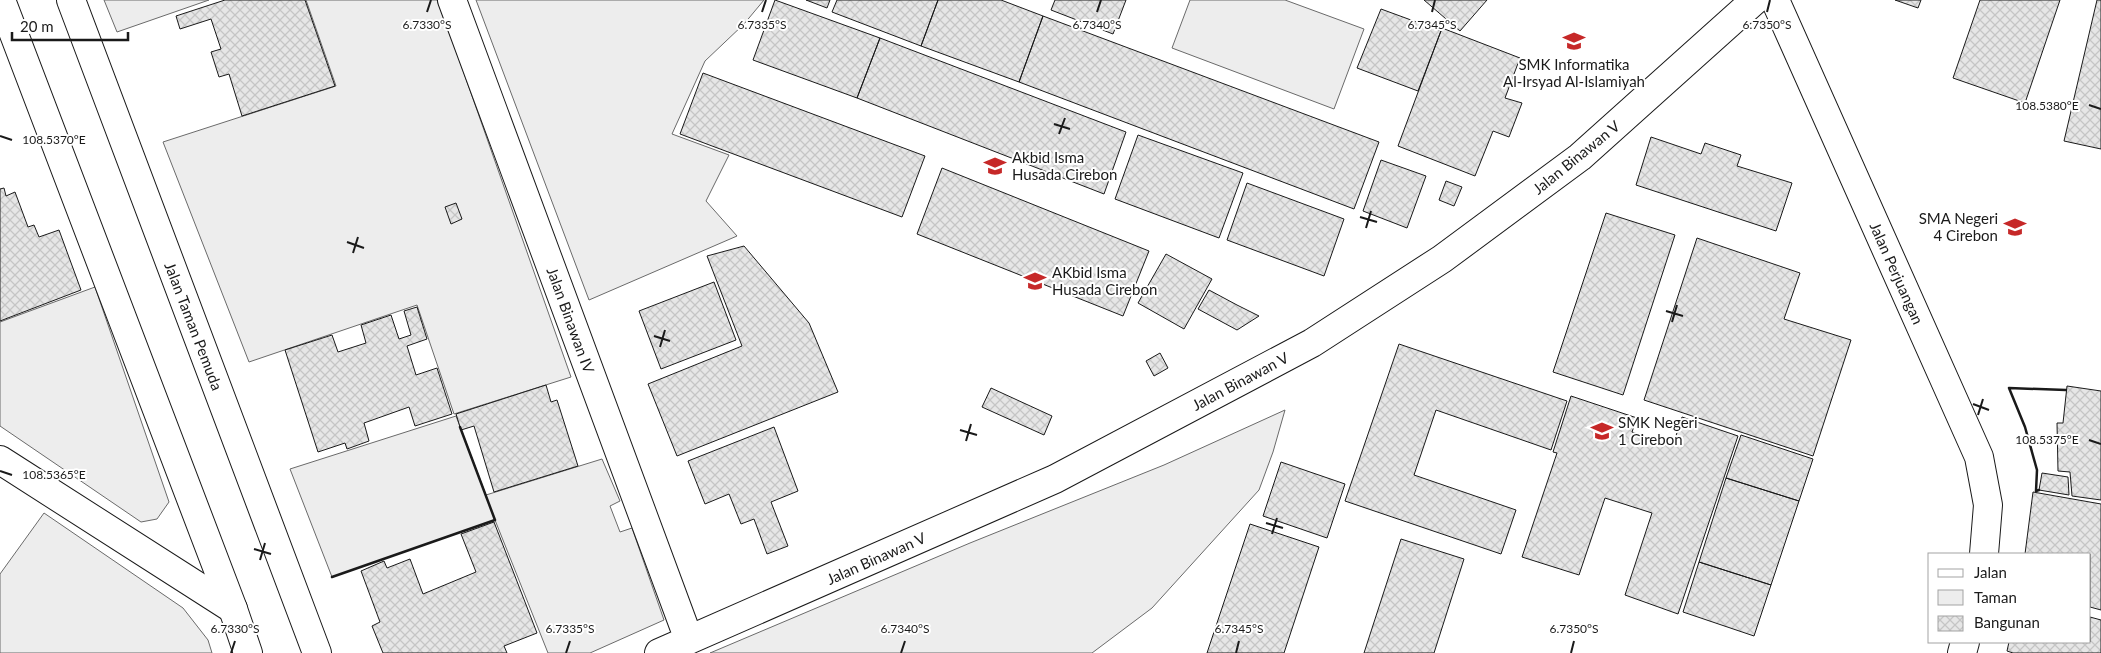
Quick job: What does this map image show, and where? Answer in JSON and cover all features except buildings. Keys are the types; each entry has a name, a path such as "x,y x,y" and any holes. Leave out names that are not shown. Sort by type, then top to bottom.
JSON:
{"street":[{"path":"1,0 233,609 248,653"},
{"name":"Jalan Taman Pemuda","path":"71,0 317,653"},
{"name":"Jalan Binawan IV","path":"452,0 689,640"},
{"name":"Jalan Binawan V","path":"659,653 1055,479 1312,343 1442,259 1580,157 1755,0"},
{"name":"Jalan Perjuangan","path":"1775,0 1979,457 1985,480 1988,506 1984,553"},
{"path":"0,460 233,609"}],"green space":[{"path":"104,0 209,0 117,32"},
{"path":"306,0 437,0 571,377 454,414 417,305 249,362 163,142 336,86"},
{"path":"476,0 764,0 744,24 705,61 672,134 729,155 706,201 737,236 589,300"},
{"path":"1190,0 1285,0 1364,29 1334,109 1172,48"},
{"path":"95,287 169,502 157,519 141,522 0,426 0,322"},
{"path":"1285,410 1273,452 1259,490 1152,608 1092,653 710,653 970,543 1164,465"},
{"path":"456,416 486,495 602,459 620,501 610,506 620,532 632,528 664,620 590,653 548,653 495,520 332,577 290,469"},
{"path":"44,513 183,608 208,640 212,653 0,653 0,574"}],"wall":[{"path":"2039,490 2036,491 2037,470 2025,427 2009,388 2066,390"},
{"path":"332,577 495,520 460,427"}],"place":[{"name":"SMK Informatika Al-Irsyad Al-Islamiyah","path":"1574,41"},
{"name":"Akbid Isma Husada Cirebon","path":"995,166"},
{"name":"SMA Negeri 4 Cirebon","path":"2015,227"},
{"name":"AKbid Isma Husada Cirebon","path":"1035,281"},
{"name":"SMK Negeri 1 Cirebon","path":"1602,431"}]}
